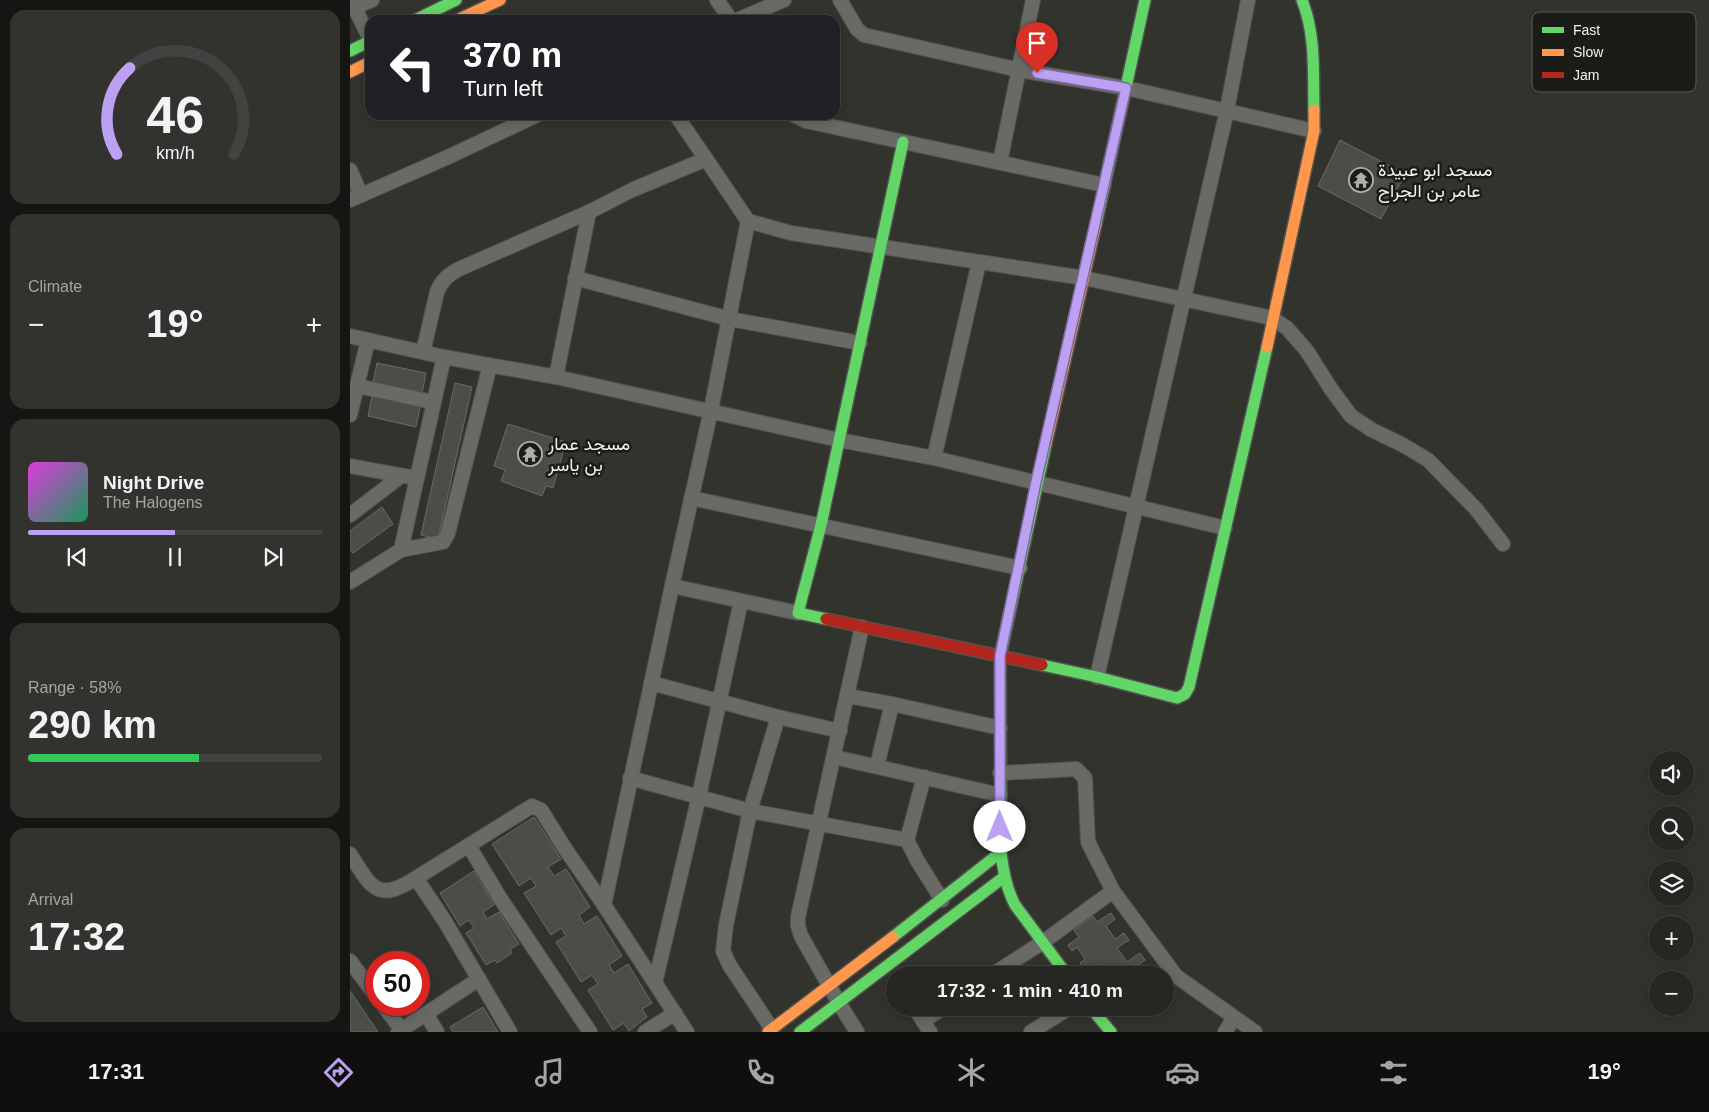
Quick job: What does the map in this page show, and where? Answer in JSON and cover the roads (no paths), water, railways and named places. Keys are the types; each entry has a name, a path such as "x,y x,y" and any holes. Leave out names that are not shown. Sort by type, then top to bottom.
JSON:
{"street":[{"path":"365,29 353,3 372,0"},
{"path":"425,15 456,0"},
{"path":"468,15 500,0"},
{"path":"717,0 728,15"},
{"path":"749,15 784,0"},
{"path":"840,0 857,29 864,35 1019,70 1126,88 1314,131"},
{"path":"1000,162 1033,0"},
{"path":"1060,966 1015,906 1004,877 1001,852 1000,656 1020,568 1036,482 1146,0"},
{"path":"1097,677 1227,110 1248,0"},
{"path":"672,586 1097,677 1178,698 1185,694 1189,686 1251,419 1314,131 1312,36 1302,0"},
{"path":"350,51 365,43"},
{"path":"350,72 365,64"},
{"path":"350,170 353,200 526,120"},
{"path":"679,120 748,221 791,233 1084,278 1272,318 1287,328 1307,351 1351,416 1372,430 1428,460 1476,509 1503,544"},
{"path":"804,120 1104,185"},
{"path":"798,613 821,526 904,142"},
{"path":"423,352 437,292 441,283 448,276 459,269 589,212 632,190 706,159"},
{"path":"556,376 589,212"},
{"path":"604,905 711,410 748,221"},
{"path":"934,458 979,262"},
{"path":"575,278 730,319 860,343"},
{"path":"350,336 444,357 556,376 839,440 934,458 1225,528"},
{"path":"350,414 368,340"},
{"path":"401,550 444,357"},
{"path":"350,582 401,550 443,542 448,533 490,365"},
{"path":"357,386 434,402"},
{"path":"350,466 416,478"},
{"path":"350,515 401,476"},
{"path":"691,498 1020,568"},
{"path":"655,983 699,796 741,600"},
{"path":"857,1032 801,936 798,926 818,823 862,627"},
{"path":"651,683 778,717 840,730"},
{"path":"848,696 1000,728"},
{"path":"877,766 892,704"},
{"path":"778,717 750,811 726,925 723,951 730,966 770,1031 942,900 1001,852"},
{"path":"834,757 924,776 1000,795"},
{"path":"1000,773 1076,769 1081,772 1085,778 1088,842 1113,891 1176,976 1255,1032"},
{"path":"924,776 907,840 916,860 942,900"},
{"path":"630,778 750,811 907,840"},
{"path":"350,854 371,885 379,890 389,891 405,885 532,806 537,807 541,810 604,905 686,1032"},
{"path":"469,846 500,898 590,1032"},
{"path":"897,966 1004,877"},
{"path":"416,878 444,920 510,1032"},
{"path":"1006,966 1043,942 1113,891"},
{"path":"350,961 365,981"},
{"path":"800,1032 886,974"},
{"path":"430,1011 479,979"},
{"path":"645,1032 674,1013"},
{"path":"390,1016 399,1030 423,1016"},
{"path":"427,1016 437,1032"},
{"path":"926,1026 935,1016"},
{"path":"1031,1032 1056,1016"},
{"path":"1098,1016 1111,1032"},
{"path":"1225,1032 1234,1018"}],"place":[{"name":"مسجد ابو عبيدة عامر بن الجراح","path":"1361,180"},
{"name":"مسجد عمار بن ياسر","path":"530,454"}]}
